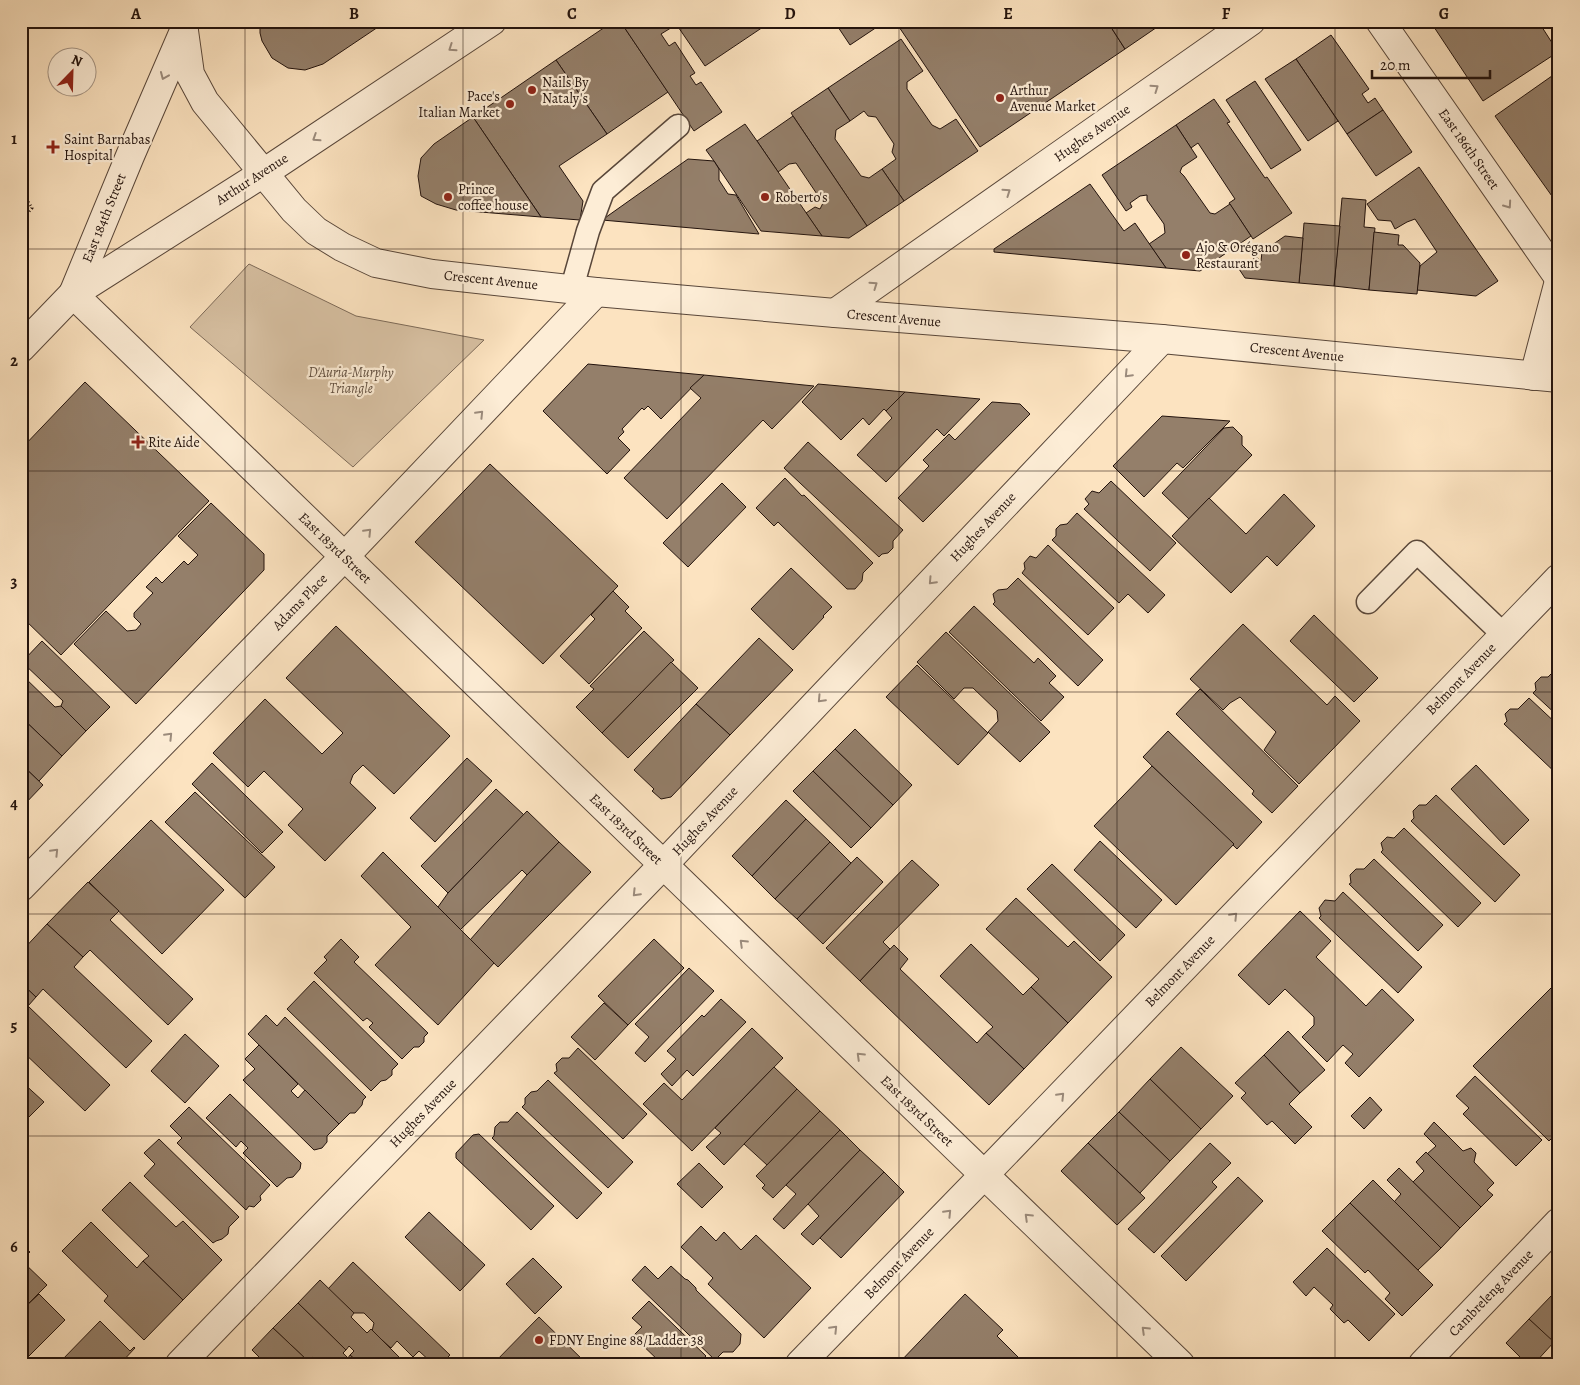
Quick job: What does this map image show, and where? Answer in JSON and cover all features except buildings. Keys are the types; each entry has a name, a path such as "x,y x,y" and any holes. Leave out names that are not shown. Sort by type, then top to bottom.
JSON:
{"street":[{"name":"Arthur Avenue","path":"21,348 73,294 265,172 492,21"},
{"name":"Hughes Avenue","path":"834,313 1251,21"},
{"name":"East 186th Street","path":"1380,21 1559,279 1546,377"},
{"name":"East 184th Street","path":"185,26 190,74 205,102 265,172"},
{"name":"East 184th Street","path":"73,294 185,26"},
{"name":"Crescent Avenue","path":"265,172 294,210 316,231 342,247 376,263 432,274 834,313 1162,339 1546,377"},
{"name":"Adams Place","path":"21,887 344,556 584,290"},
{"name":"East 183rd Street","path":"73,294 1180,1364"},
{"name":"Hughes Avenue","path":"180,1364 663,865 1162,339"},
{"name":"Belmont Avenue","path":"800,1364 984,1176 1559,578"},
{"name":"Cambreleng Avenue","path":"1423,1364 1559,1222"}],"lane":[{"path":"584,290 588,231 603,191 678,126"},
{"path":"1368,602 1417,552 1504,635"}],"path":[{"path":"21,190 32,208 21,221"}],"green space":[{"name":"D'Auria-Murphy Triangle","path":"249,264 356,316 484,340 353,467 190,327"}],"place":[{"name":"Nails By Nataly's","path":"532,90"},
{"name":"Arthur Avenue Market","path":"1000,98"},
{"name":"Pace's Italian Market","path":"510,104"},
{"name":"Saint Barnabas Hospital","path":"53,147"},
{"name":"Prince coffee house","path":"448,197"},
{"name":"Roberto's","path":"765,197"},
{"name":"Ajo & Orégano Restaurant","path":"1186,255"},
{"name":"Rite Aide","path":"138,442"},
{"name":"FDNY Engine 88/Ladder 38","path":"539,1340"}]}
